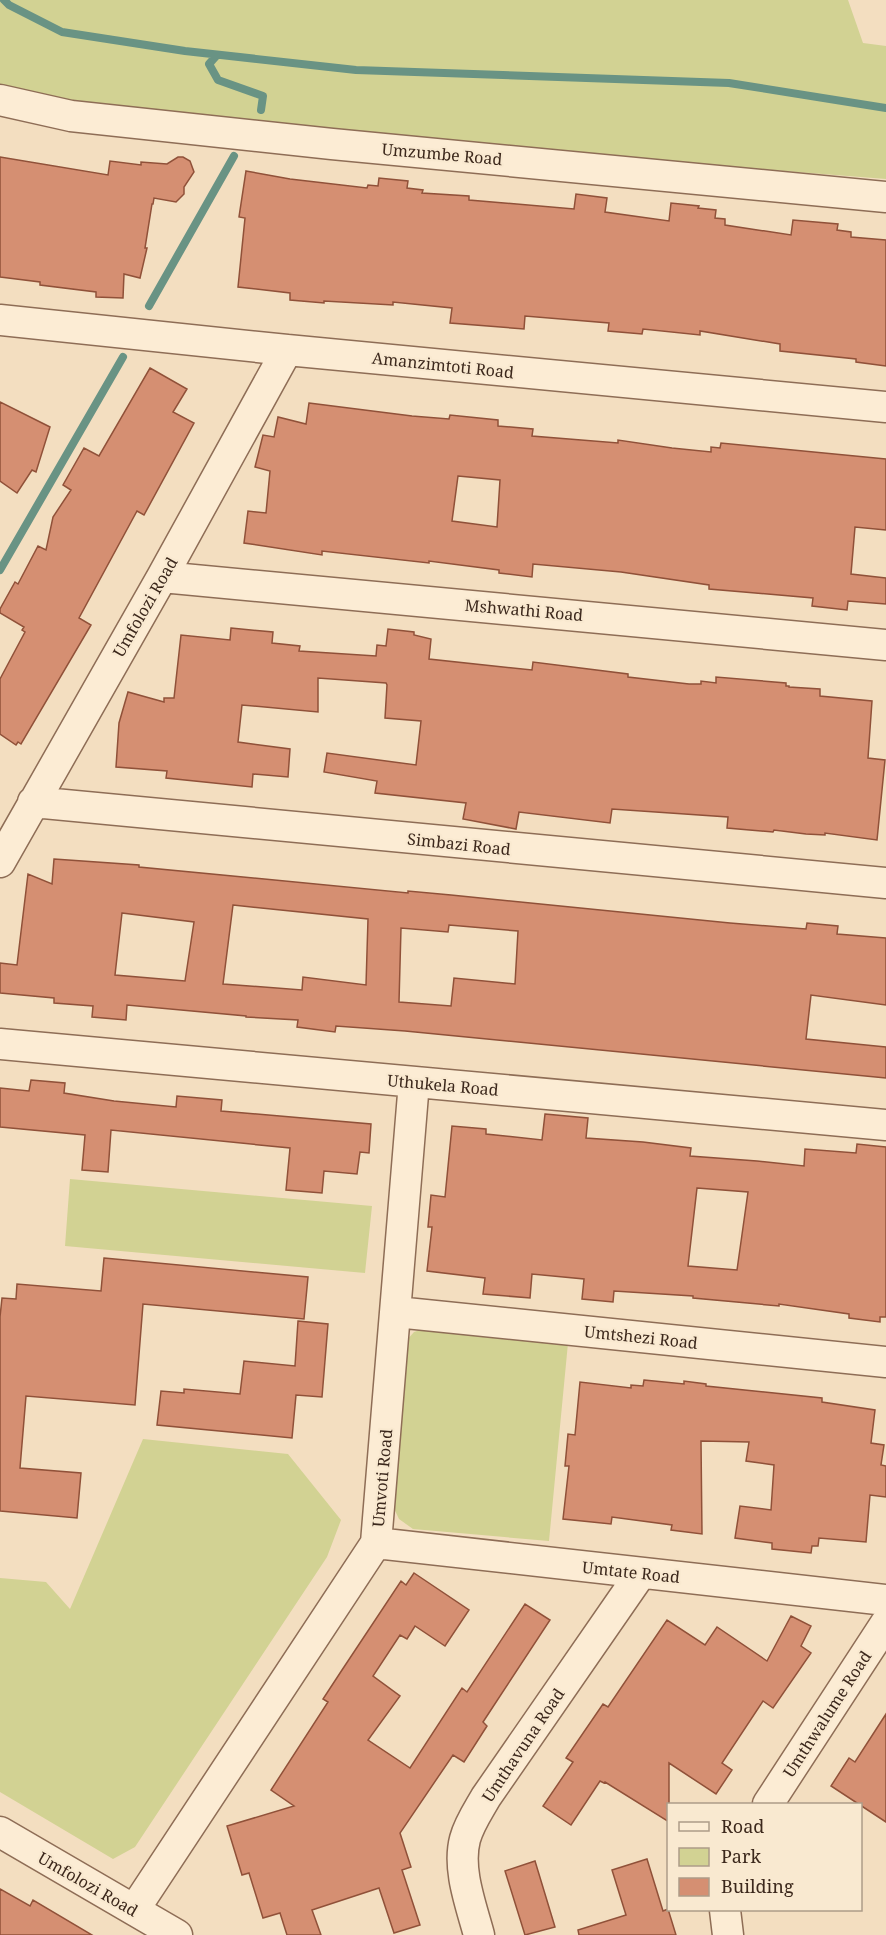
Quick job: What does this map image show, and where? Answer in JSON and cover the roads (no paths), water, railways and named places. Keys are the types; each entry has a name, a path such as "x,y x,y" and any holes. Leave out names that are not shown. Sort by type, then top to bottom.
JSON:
{"street":[{"name":"Umzumbe Road","path":"0,100 83,117 332,144 886,197"},
{"name":"Amanzimtoti Road","path":"0,320 886,407"},
{"name":"Umfolozi Road","path":"0,862 288,350"},
{"name":"Mshwathi Road","path":"162,577 886,645"},
{"name":"Simbazi Road","path":"33,802 886,883"},
{"name":"Uthukela Road","path":"0,1044 886,1125"},
{"name":"Umvoti Road","path":"134,1910 376,1543 414,1082"},
{"name":"Umtshezi Road","path":"396,1312 886,1362"},
{"name":"Umtate Road","path":"376,1543 886,1600"},
{"name":"Umthavuna Road","path":"479,1935 465,1878 463,1852 470,1826 486,1797 641,1573"},
{"name":"Umthwalume Road","path":"769,1803 886,1623"},
{"name":"Umfolozi Road","path":"0,1832 177,1935"},
{"path":"725,1911 728,1935"}],"waterway":[{"path":"4,0 9,5 62,32 185,51 356,70 729,83 886,108"},
{"path":"217,55 209,64 218,80 263,96 261,110"},
{"path":"149,306 234,156"},
{"path":"0,570 123,357"}]}
